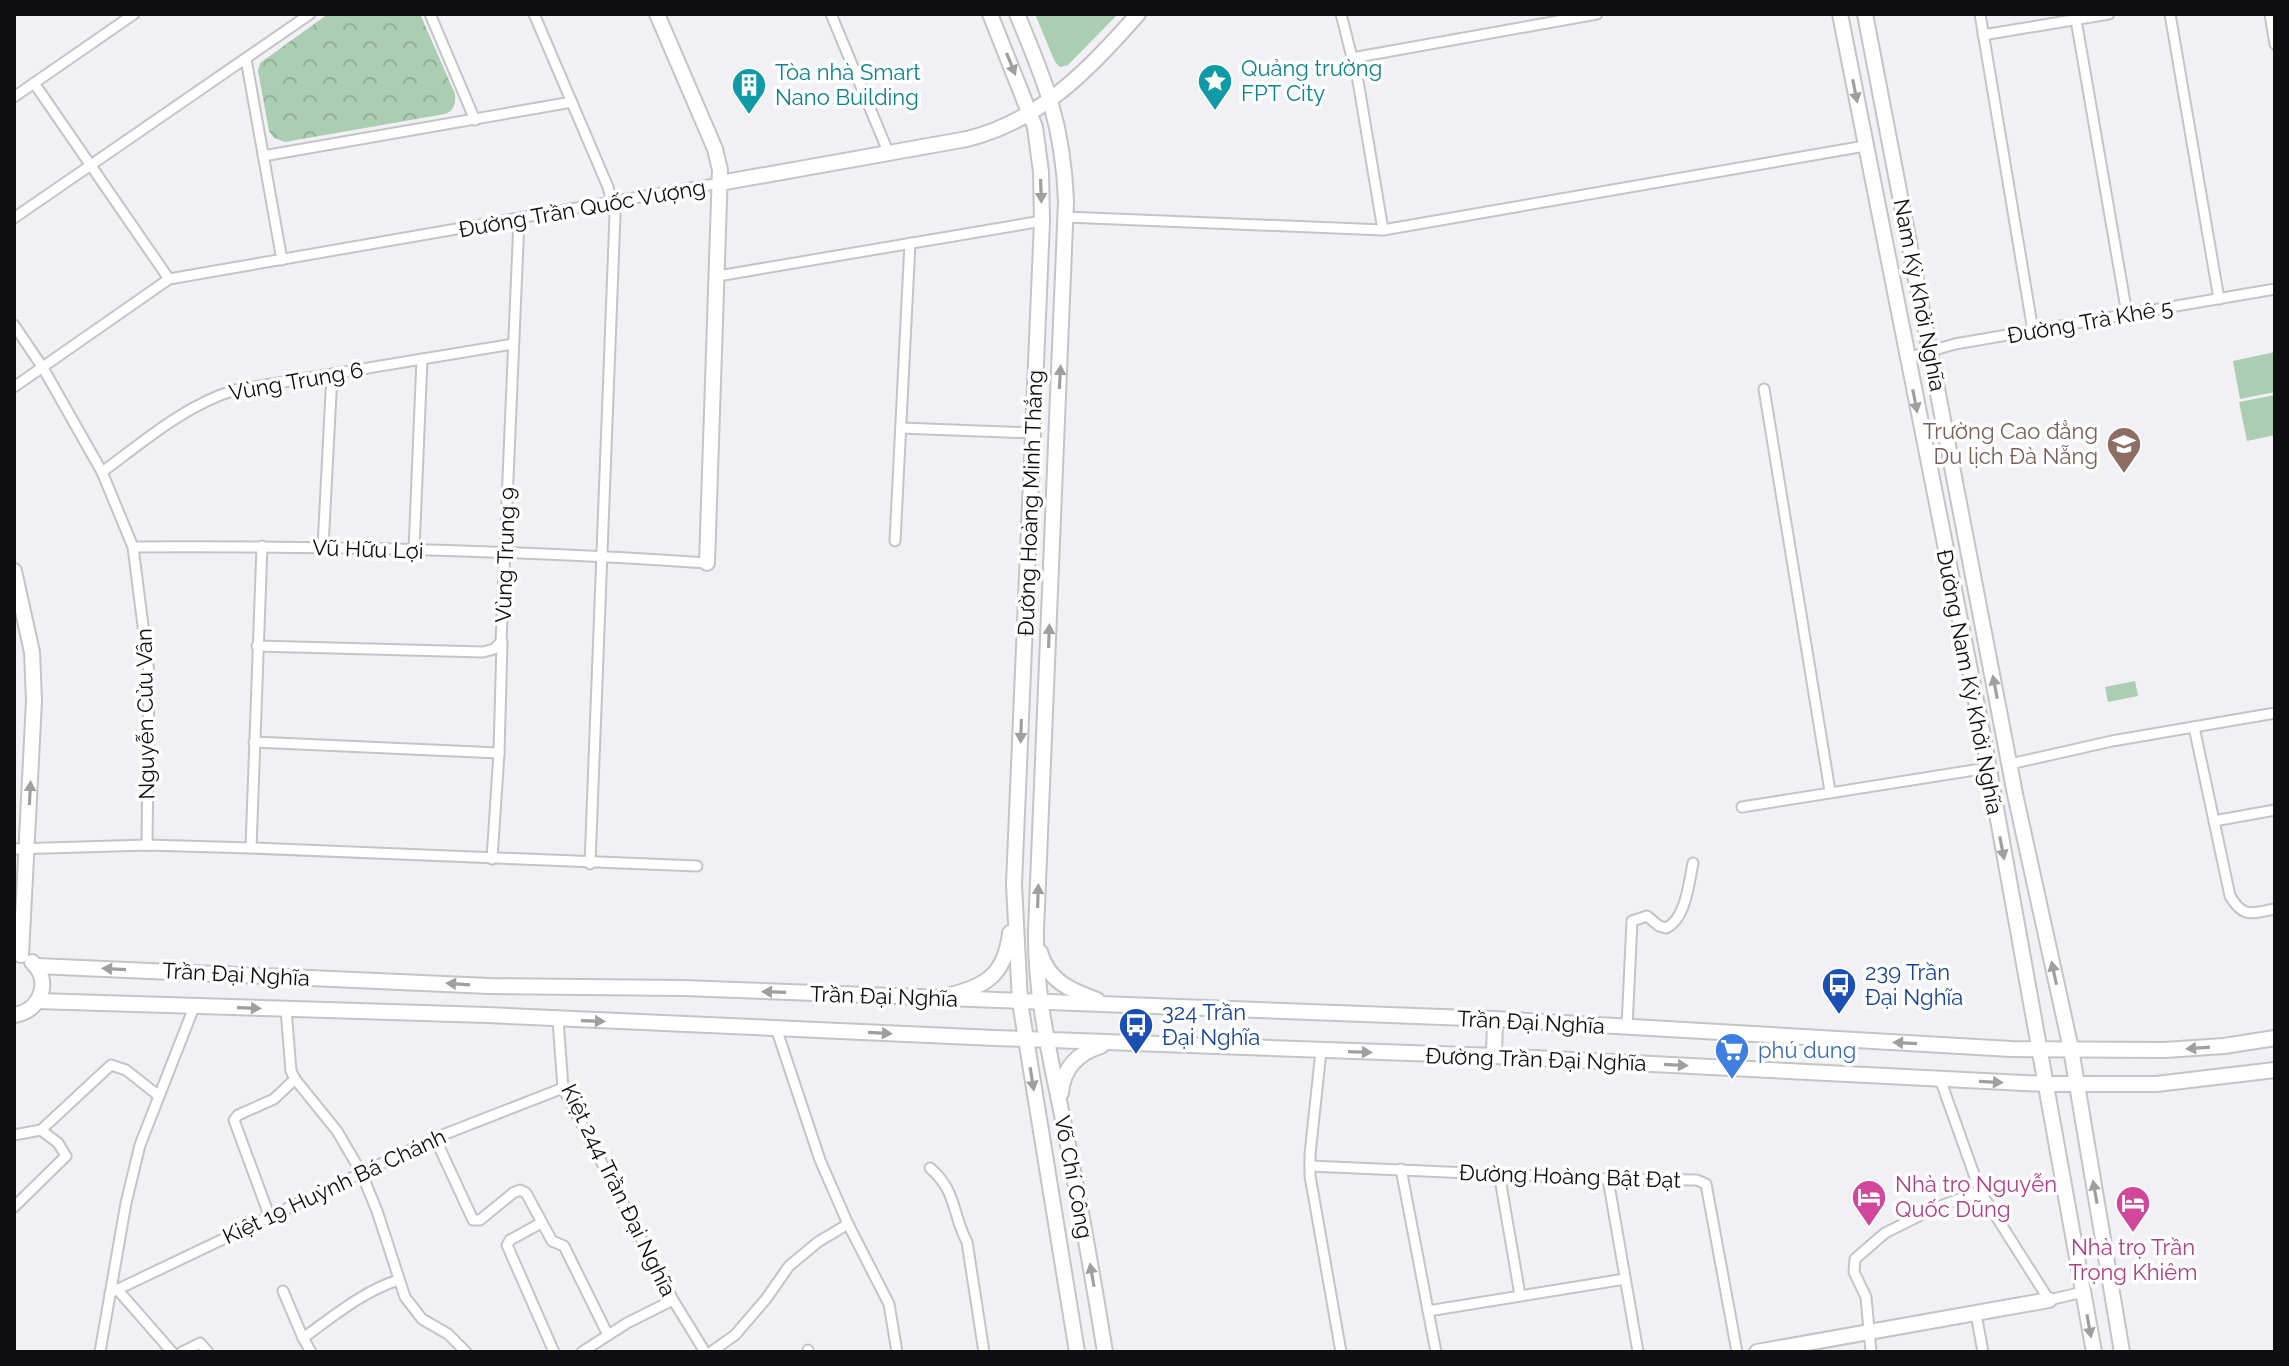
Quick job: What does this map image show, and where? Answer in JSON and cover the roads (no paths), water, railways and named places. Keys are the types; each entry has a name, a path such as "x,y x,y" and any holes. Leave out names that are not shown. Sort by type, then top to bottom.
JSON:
{"main road":[{"path":"657,14 715,149 720,183 707,563"},
{"name":"Đường Hoàng Minh Thắng","path":"990,14 1031,114 1039,155 1042,221 1014,884 1020,1002"},
{"name":"Đường Hoàng Minh Thắng","path":"1017,14 1052,100 1062,144 1066,217 1036,931 1039,1002"},
{"name":"Đường Trần Quốc Vượng","path":"720,183 990,133 1031,114 1052,100 1100,56 1138,14"},
{"name":"Đường Nam Kỳ Khởi Nghĩa","path":"1840,14 1987,768 2094,1352"},
{"name":"Nam Kỳ Khởi Nghĩa","path":"1865,14 2010,764"},
{"path":"1033,433 1057,434"},
{"path":"14,571 32,652 34,701 21,850 18,954 37,966 43,986 37,1001 28,1011 14,1015"},
{"path":"1987,768 2010,764"},
{"name":"Đường Nam Kỳ Khởi Nghĩa","path":"2010,764 2071,1049 2122,1352"},
{"path":"925,998 970,989 986,982 997,972 1009,944 1014,884"},
{"path":"1036,931 1042,958 1051,975 1074,992 1109,1004"},
{"name":"Trần Đại Nghĩa","path":"37,966 489,986 683,988 1495,1019 2039,1049"},
{"path":"487,1015 489,986"},
{"name":"Trần Đại Nghĩa","path":"37,1001 487,1015 995,1038"},
{"name":"Võ Chí Công","path":"1020,1002 1077,1352"},
{"name":"Võ Chí Công","path":"1039,1002 1105,1352"},
{"path":"1494,1056 1495,1019"},
{"name":"Đường Trần Đại Nghĩa","path":"995,1038 1494,1056 2076,1085 2156,1084 2275,1070"},
{"path":"2039,1049 2165,1050 2224,1046 2275,1038"},
{"path":"1061,1109 1063,1079 1072,1063 1091,1049 1114,1043"},
{"path":"1757,1352 2049,1300"}],"street":[{"path":"14,97 134,14"},
{"path":"14,218 310,14"},
{"path":"430,14 475,120"},
{"path":"534,14 614,203 616,225 590,864"},
{"path":"831,14 889,154"},
{"path":"1341,14 1383,230"},
{"path":"1352,58 1597,14"},
{"path":"1980,14 2033,331"},
{"path":"1983,35 2076,17 2109,14"},
{"path":"2170,14 2219,299"},
{"path":"2270,14 2275,44"},
{"path":"2076,17 2127,314"},
{"path":"246,59 282,260"},
{"path":"34,83 169,279"},
{"path":"263,156 572,102"},
{"path":"1066,217 1383,230 1865,146"},
{"name":"Đường Trần Quốc Vượng","path":"14,387 169,279 720,183"},
{"name":"Vùng Trung 9","path":"257,646 483,652 494,649 502,639 519,220"},
{"path":"718,276 1042,221"},
{"path":"895,541 910,243"},
{"name":"Đường Trà Khê 5","path":"1907,358 1955,344 2275,289"},
{"name":"Nguyễn Cửu Vân","path":"14,325 43,368 102,472 133,547 149,663 147,845"},
{"name":"Vùng Trung 6","path":"102,472 214,396 513,344"},
{"path":"414,550 422,359"},
{"path":"323,547 332,374"},
{"path":"1764,389 1830,791"},
{"path":"901,428 1033,433"},
{"path":"251,848 262,546"},
{"name":"Vũ Hữu Lợi","path":"133,547 323,547 603,556 707,563"},
{"path":"492,859 502,639"},
{"path":"2010,764 2275,713"},
{"path":"2194,727 2230,896 2237,908 2248,914 2275,909"},
{"path":"254,742 499,753"},
{"path":"1742,807 1987,768"},
{"path":"2214,821 2275,810"},
{"path":"21,850 147,845 697,866"},
{"path":"1627,1027 1632,921 1647,916 1666,928 1676,921 1685,899 1693,863"},
{"path":"100,1352 114,1291 129,1188 140,1145 194,1007"},
{"path":"286,1009 291,1071 337,1131 361,1172 405,1297 422,1319 448,1334 466,1352"},
{"name":"Kiệt 244 Trần Đại Nghĩa","path":"558,1020 563,1088 673,1300 705,1352"},
{"path":"776,1028 806,1124 848,1224 889,1304 897,1352"},
{"path":"1321,1051 1310,1166 1341,1352"},
{"path":"14,1135 41,1130 107,1066 126,1070 159,1096"},
{"path":"269,1215 234,1120 238,1115 274,1099 295,1079"},
{"path":"1940,1079 1980,1191 2049,1300 2083,1292"},
{"name":"Kiệt 19 Huỳnh Bá Chánh","path":"114,1291 435,1138 563,1088"},
{"path":"14,1207 66,1156 58,1143 41,1130"},
{"path":"435,1138 473,1220 480,1220 513,1193 520,1190 526,1193 552,1241 564,1246 608,1335"},
{"name":"Đường Hoàng Bật Đạt","path":"1310,1166 1697,1180 1706,1184 1737,1352"},
{"path":"930,1168 948,1187 967,1242 984,1352"},
{"path":"1401,1169 1436,1352"},
{"path":"1499,1173 1520,1295"},
{"path":"1608,1179 1638,1352"},
{"path":"1871,1352 1866,1297 1854,1272 1855,1259 1885,1233 1933,1209 1980,1191"},
{"path":"541,1223 510,1240 507,1245 554,1352"},
{"path":"711,1352 735,1335 789,1266 818,1242 848,1224"},
{"path":"1428,1311 1625,1279"},
{"path":"303,1338 357,1299 379,1286 398,1280"},
{"path":"114,1291 172,1352"},
{"path":"283,1291 311,1352"},
{"path":"582,1352 673,1300"},
{"path":"1976,1314 1983,1352"},
{"path":"182,1352 200,1343 208,1352"}],"place":[{"name":"Quảng trường FPT City","path":"1215,112"},
{"name":"Tòa nhà Smart Nano Building","path":"749,116"},
{"name":"Trường Cao đẳng Du lịch Đà Nẵng","path":"2124,475"},
{"name":"239 Trần Đại Nghĩa","path":"1839,1016"},
{"name":"324 Trần Đại Nghĩa","path":"1136,1056"},
{"name":"phú dung","path":"1732,1081"},
{"name":"Nhà trọ Nguyễn Quốc Dũng","path":"1869,1228"},
{"name":"Nhà trọ Trần Trọng Khiêm","path":"2133,1234"}]}
